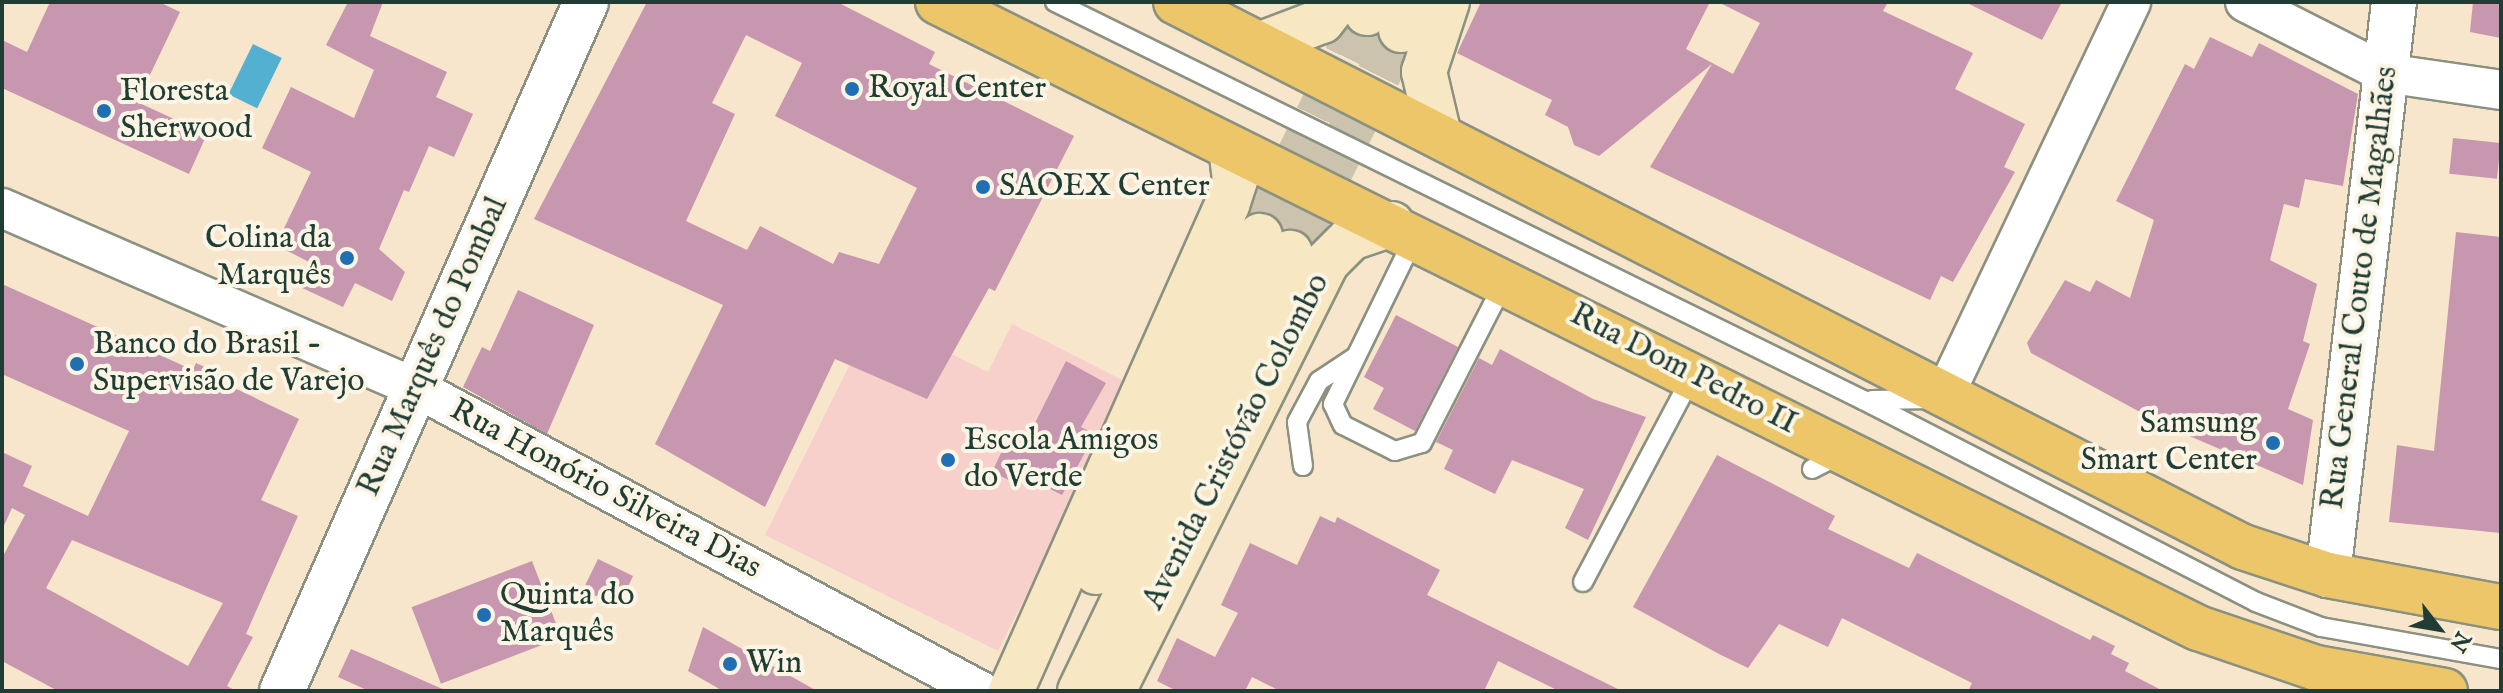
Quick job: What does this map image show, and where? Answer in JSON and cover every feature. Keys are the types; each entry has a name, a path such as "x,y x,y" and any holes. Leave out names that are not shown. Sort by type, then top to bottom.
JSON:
{"main road":[{"name":"Rua Dom Pedro II","path":"938,2 1692,375 1830,460 2198,628 2317,662 2445,691"},
{"path":"1176,2 1438,131 2243,547 2328,575 2501,607"},
{"path":"1438,131 1424,72 1447,2"},
{"path":"1261,44 1322,21 1379,10"},
{"path":"1011,691 1227,205 1235,180 1231,148"},
{"name":"Avenida Cristóvão Colombo","path":"1113,691 1326,263 1351,238 1403,230"},
{"path":"1037,691 1275,245 1080,691"}],"street":[{"name":"Rua Marquês do Pombal","path":"282,691 586,2"},
{"path":"1946,392 2131,2"},
{"path":"2245,2 2385,73 2501,90"},
{"name":"Rua General Couto de Magalhães","path":"2328,575 2394,2"},
{"name":"Rua Honório Silveira Dias","path":"2,208 416,388 981,691"}],"lane":[{"path":"1055,2 1863,400 2256,602 2317,662 2501,659"},
{"path":"1403,230 1357,355 1333,404 1343,425 1395,451 1422,443 1505,281"},
{"path":"1303,466 1297,422 1319,381 1357,355"},
{"path":"1583,582 1692,375"},
{"path":"1863,400 1925,403 1946,392"}],"shaded area":[{"name":"Escola Amigos do Verde","path":"874,316 988,372 1012,324 1132,385 998,651 765,535"}],"water":[{"path":"253,44 282,58 257,108 228,94"}],"building":[{"path":"50,2 159,2 180,12 137,102 207,134 189,174 2,88 2,40 27,52"},
{"path":"348,2 383,2 370,36 447,72 436,97 473,114 454,157 429,146 409,192 404,190 379,249 405,272 392,301 355,283 343,307 298,286 309,262 276,245 311,172 262,148 291,87 354,118 374,70 326,45"},
{"path":"647,2 837,2 935,52 929,64 1074,136 995,291 989,288 927,399 835,359 765,507 655,444 723,305 534,219","holes":["746,35 802,63 775,116 917,188 879,264 839,252 833,264 760,226 747,250 686,221 735,114 712,103"]},
{"path":"1481,2 1710,2 1686,49 1733,74 1760,23 1718,2 1888,2 1883,11 1973,53 1955,89 2025,124 2004,167 2015,172 1953,282 1941,276 1930,300 1650,167 1712,64 1599,156 1574,145 1568,127 1545,115 1552,100 1457,53"},
{"path":"1965,2 2062,2 2042,40"},
{"path":"2473,2 2501,2 2501,38 2470,32"},
{"path":"2210,37 2252,57 2259,43 2358,94 2343,186 2305,179 2299,208 2284,204 2270,260 2317,284 2303,341 2310,344 2288,409 2313,420 2303,485 2164,425 2031,353 2027,343 2065,280 2090,292 2096,280 2130,298 2154,220 2116,201 2185,64 2194,69"},
{"path":"2453,138 2501,143 2497,179 2449,174"},
{"path":"2456,232 2501,237 2501,533 2389,522 2397,445 2434,451"},
{"path":"2,284 193,370 196,363 227,377 224,383 299,419 261,500 298,516 246,634 253,637 227,686 236,691 58,691 2,661 2,558 25,515 12,508 2,530 2,452 32,466 23,486 88,516 129,431 2,374","holes":["72,540 223,603 188,666 46,588"]},
{"path":"518,290 594,325 547,434 463,387 482,347 490,351"},
{"path":"1396,315 1458,347 1415,431 1373,409 1384,388 1364,377"},
{"path":"1500,349 1593,399 1646,417 1588,540 1565,528 1584,489 1512,460 1495,494 1444,469 1453,450 1436,442 1479,358 1492,365"},
{"path":"1066,361 1106,383 1081,427 1095,434 1062,495 1024,476 1019,485 992,472 1010,434 1028,437"},
{"path":"1717,455 1835,516 1828,529 1909,568 1917,553 2090,640 2093,635 2115,646 2111,654 2129,663 2125,671 2163,691 1968,691 1972,683 1842,618 1828,647 1779,624 1748,668 1719,654 1633,607"},
{"path":"1320,516 1335,523 1337,517 1440,570 1427,595 1622,691 1559,691 1498,661 1484,691 1280,691 1252,677 1245,691 1177,691 1157,681 1177,638 1215,657 1238,613 1221,605 1250,543 1297,565"},
{"path":"598,559 633,576 618,607 583,590"},
{"name":"Quinta do Marquês","path":"532,561 561,638 441,684 412,607"},
{"name":"Win","path":"703,627 817,691 723,691 688,671"},
{"path":"351,649 447,691 369,691 338,677"}],"tunnel":[{"path":"1260,236 1367,13"},
{"path":"1290,253 1401,30"}],"place":[{"name":"Royal Center","path":"852,89"},
{"name":"Floresta Sherwood","path":"104,111"},
{"name":"SAOEX Center","path":"983,187"},
{"name":"Colina da Marquês","path":"347,258"},
{"name":"Banco do Brasil - Supervisão de Varejo","path":"77,364"},
{"name":"Samsung Smart Center","path":"2273,443"},
{"name":"Escola Amigos do Verde","path":"948,460"},
{"name":"Quinta do Marquês","path":"484,615"},
{"name":"Win","path":"730,664"}]}
